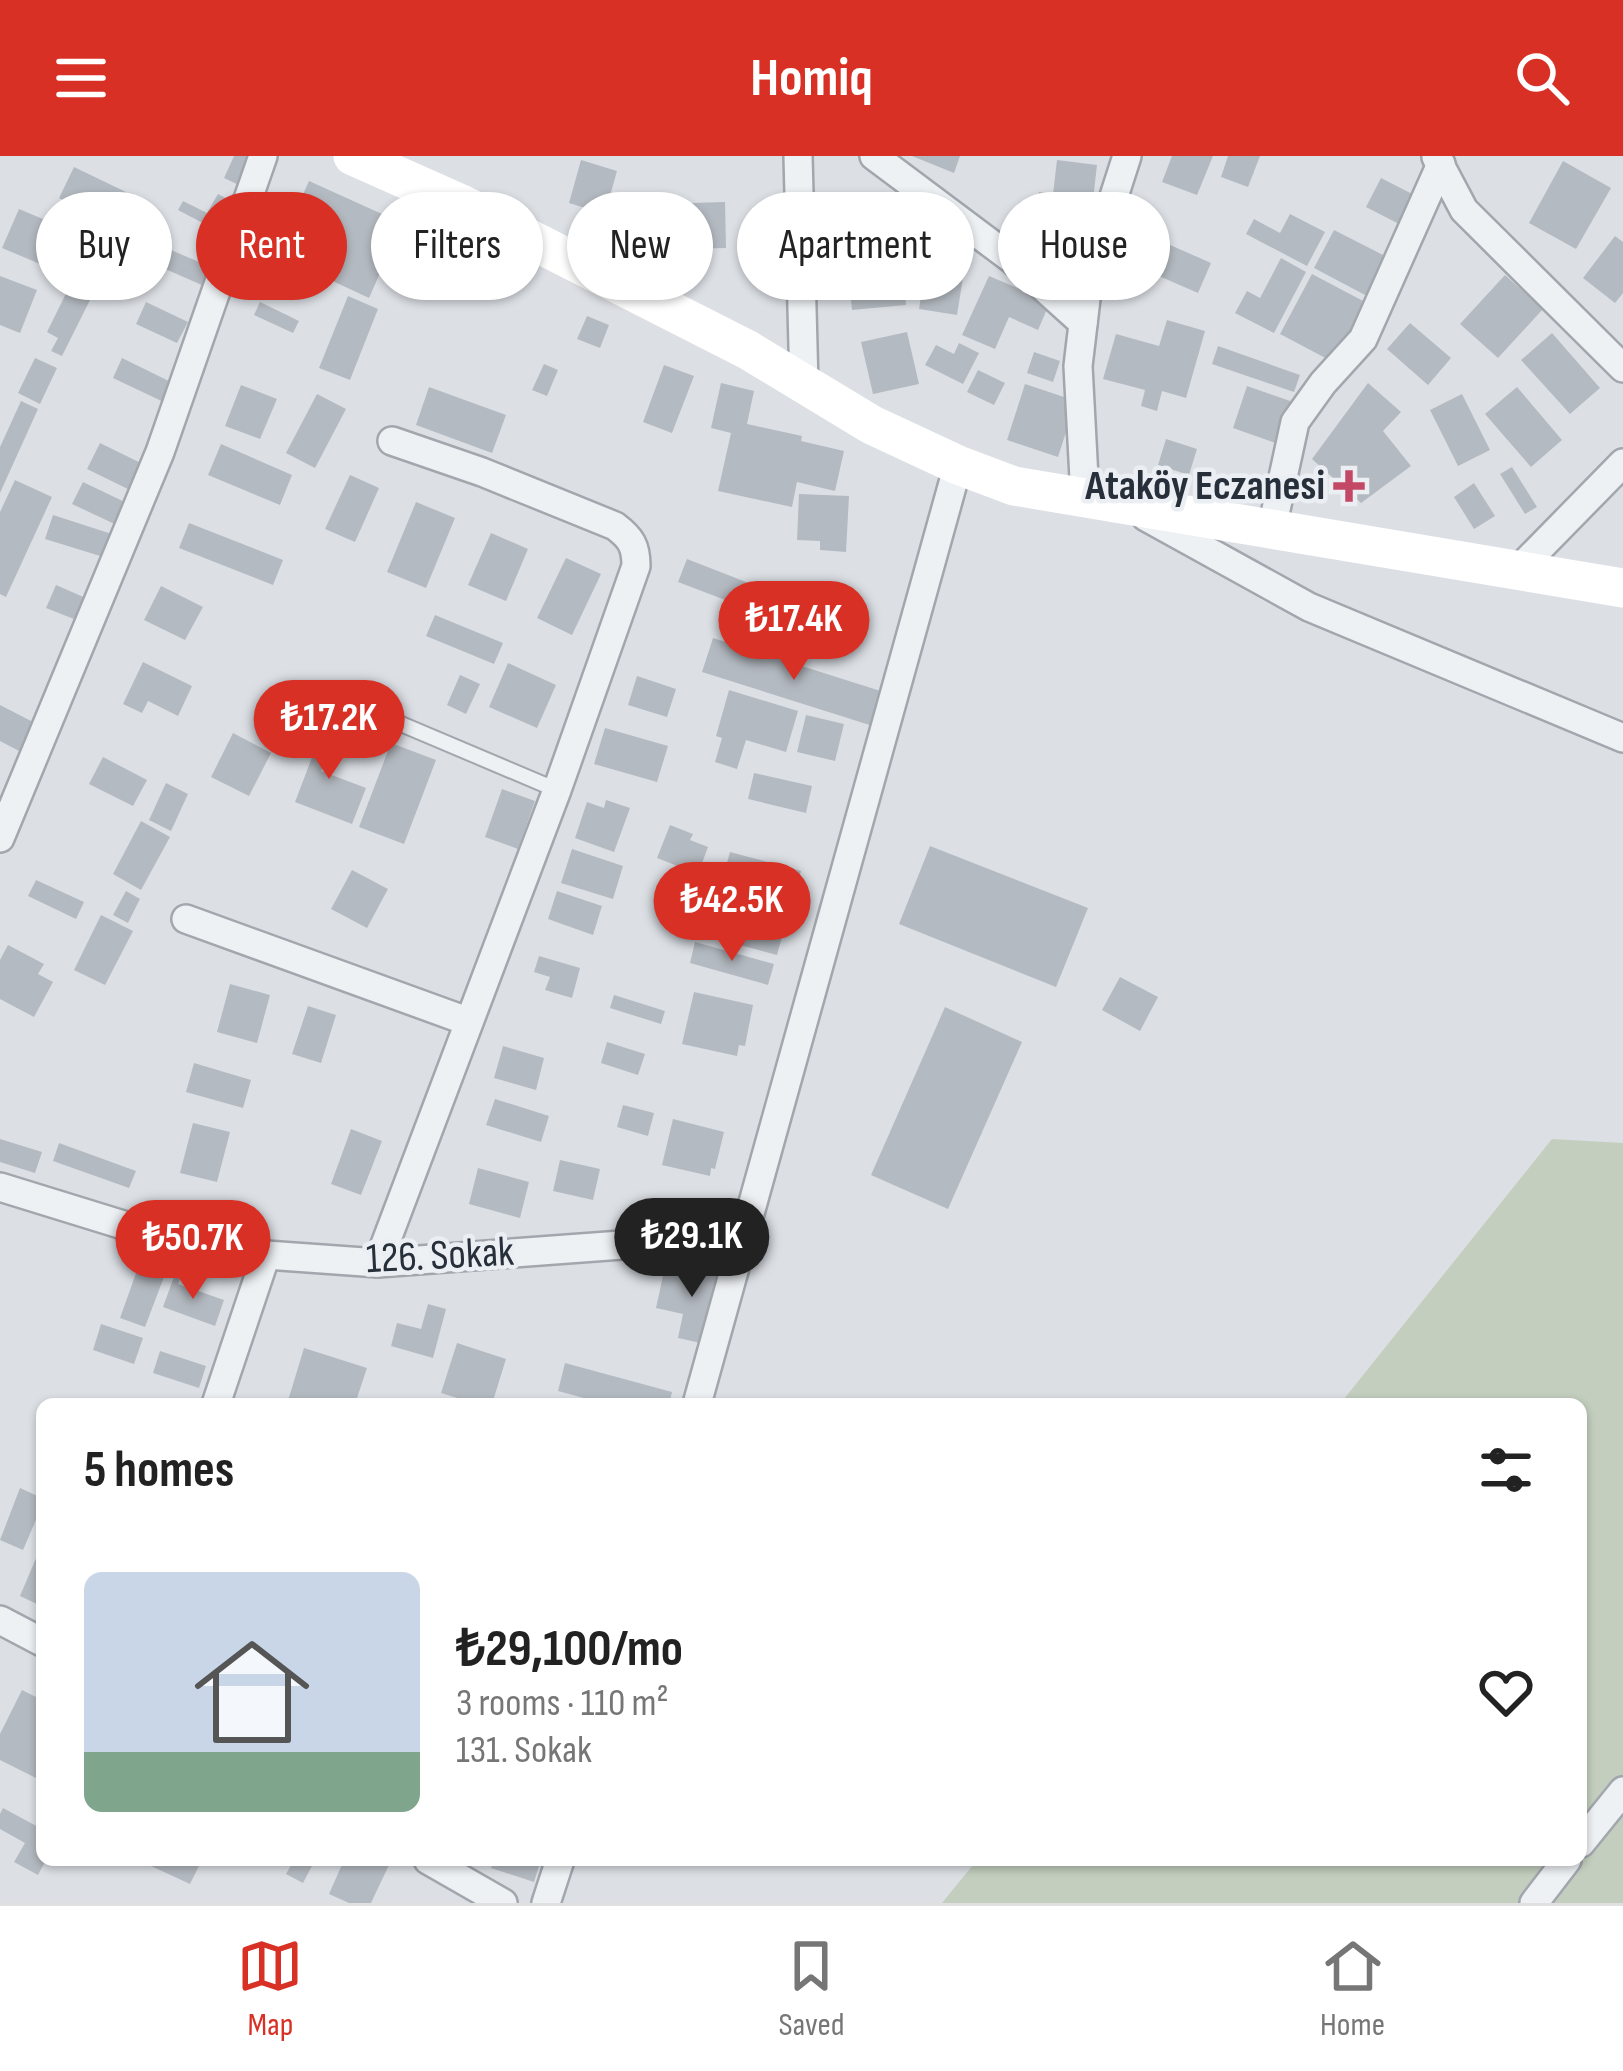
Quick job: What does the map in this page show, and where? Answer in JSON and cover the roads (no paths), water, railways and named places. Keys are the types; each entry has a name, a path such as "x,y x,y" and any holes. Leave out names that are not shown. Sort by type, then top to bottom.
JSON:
{"main road":[{"path":"353,156 459,203 748,350 872,424 1014,486 1623,588"}],"street":[{"path":"0,838 160,452 263,156"},
{"path":"798,156 805,385"},
{"path":"874,156 1013,260 1083,323"},
{"path":"1127,156 1089,274 1078,366 1103,500 1310,607 1623,738"},
{"path":"1438,160 1464,210 1623,368"},
{"path":"1272,528 1295,422 1363,339 1438,160"},
{"path":"378,1263 637,566 630,537 615,526 392,442"},
{"path":"1520,569 1623,463"},
{"path":"699,1398 958,465"},
{"path":"186,919 467,1021"},
{"name":"126. Sokak","path":"0,1186 175,1241 266,1255 378,1263 744,1236"},
{"path":"218,1398 266,1255"},
{"path":"0,1620 36,1639"},
{"path":"1587,1836 1623,1791"},
{"path":"438,1866 503,1903"},
{"path":"546,1903 558,1866"},
{"path":"1534,1903 1563,1866"}],"lane":[{"path":"342,699 556,790"}],"place":[{"name":"Ataköy Eczanesi","path":"1349,486"}]}
